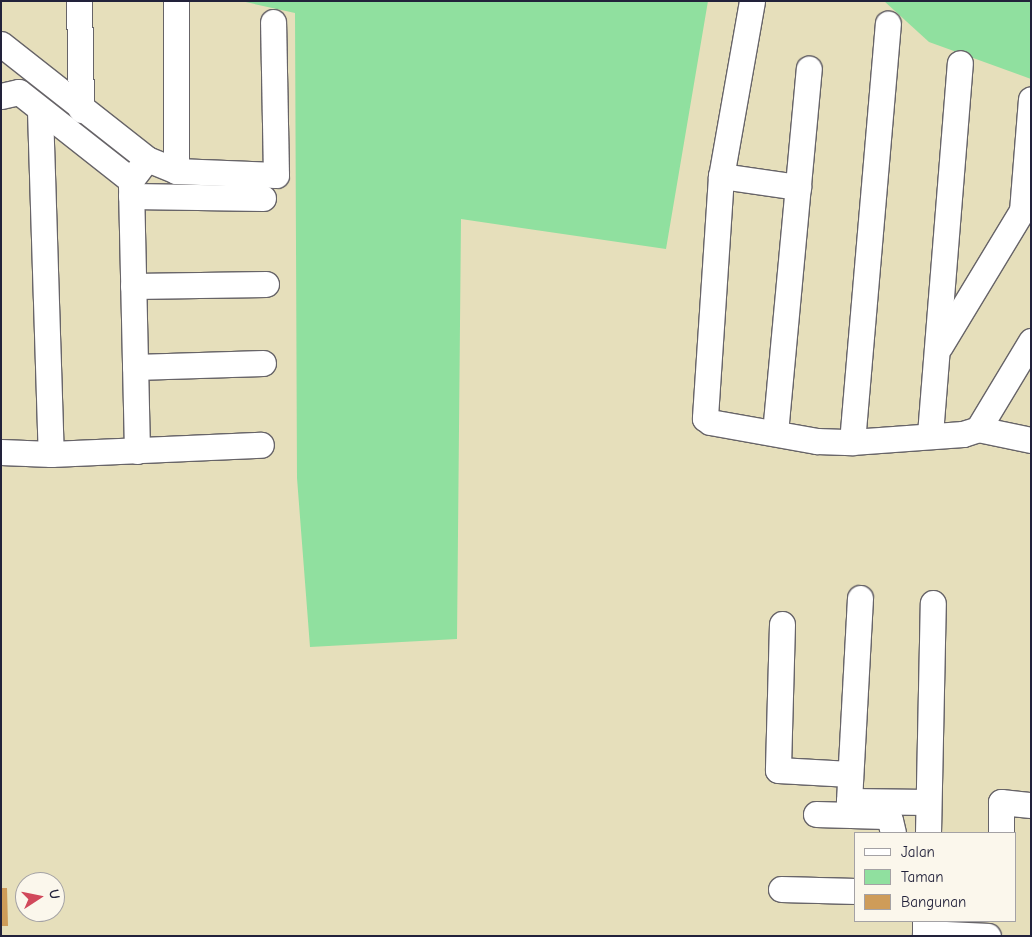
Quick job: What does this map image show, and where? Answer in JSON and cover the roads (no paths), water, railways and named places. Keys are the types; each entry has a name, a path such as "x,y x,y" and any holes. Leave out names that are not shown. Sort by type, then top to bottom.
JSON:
{"street":[{"path":"78,1 81,110"},
{"path":"176,1 176,171"},
{"path":"752,1 721,176 705,418 710,422 817,441 852,442 930,434 963,434 978,429 1031,440"},
{"path":"1,44 81,110 147,159 176,171 276,175 273,22"},
{"path":"852,442 888,24"},
{"path":"930,434 960,63"},
{"path":"775,433 809,69"},
{"path":"1,96 19,92 131,188 263,198"},
{"path":"938,350 1027,204 1031,99"},
{"path":"40,111 52,454"},
{"path":"137,451 131,188 147,159"},
{"path":"721,176 798,187"},
{"path":"133,286 266,284"},
{"path":"978,429 1031,341"},
{"path":"135,367 263,363"},
{"path":"1,452 52,454 261,445"},
{"path":"860,598 849,801 928,802"},
{"path":"928,832 933,603"},
{"path":"782,624 778,770 850,774"},
{"path":"1001,832 1001,802 1031,805"},
{"path":"816,814 885,816 890,820 893,832"},
{"path":"782,889 854,891"},
{"path":"1000,922 1000,936"},
{"path":"927,929 988,936"}]}
